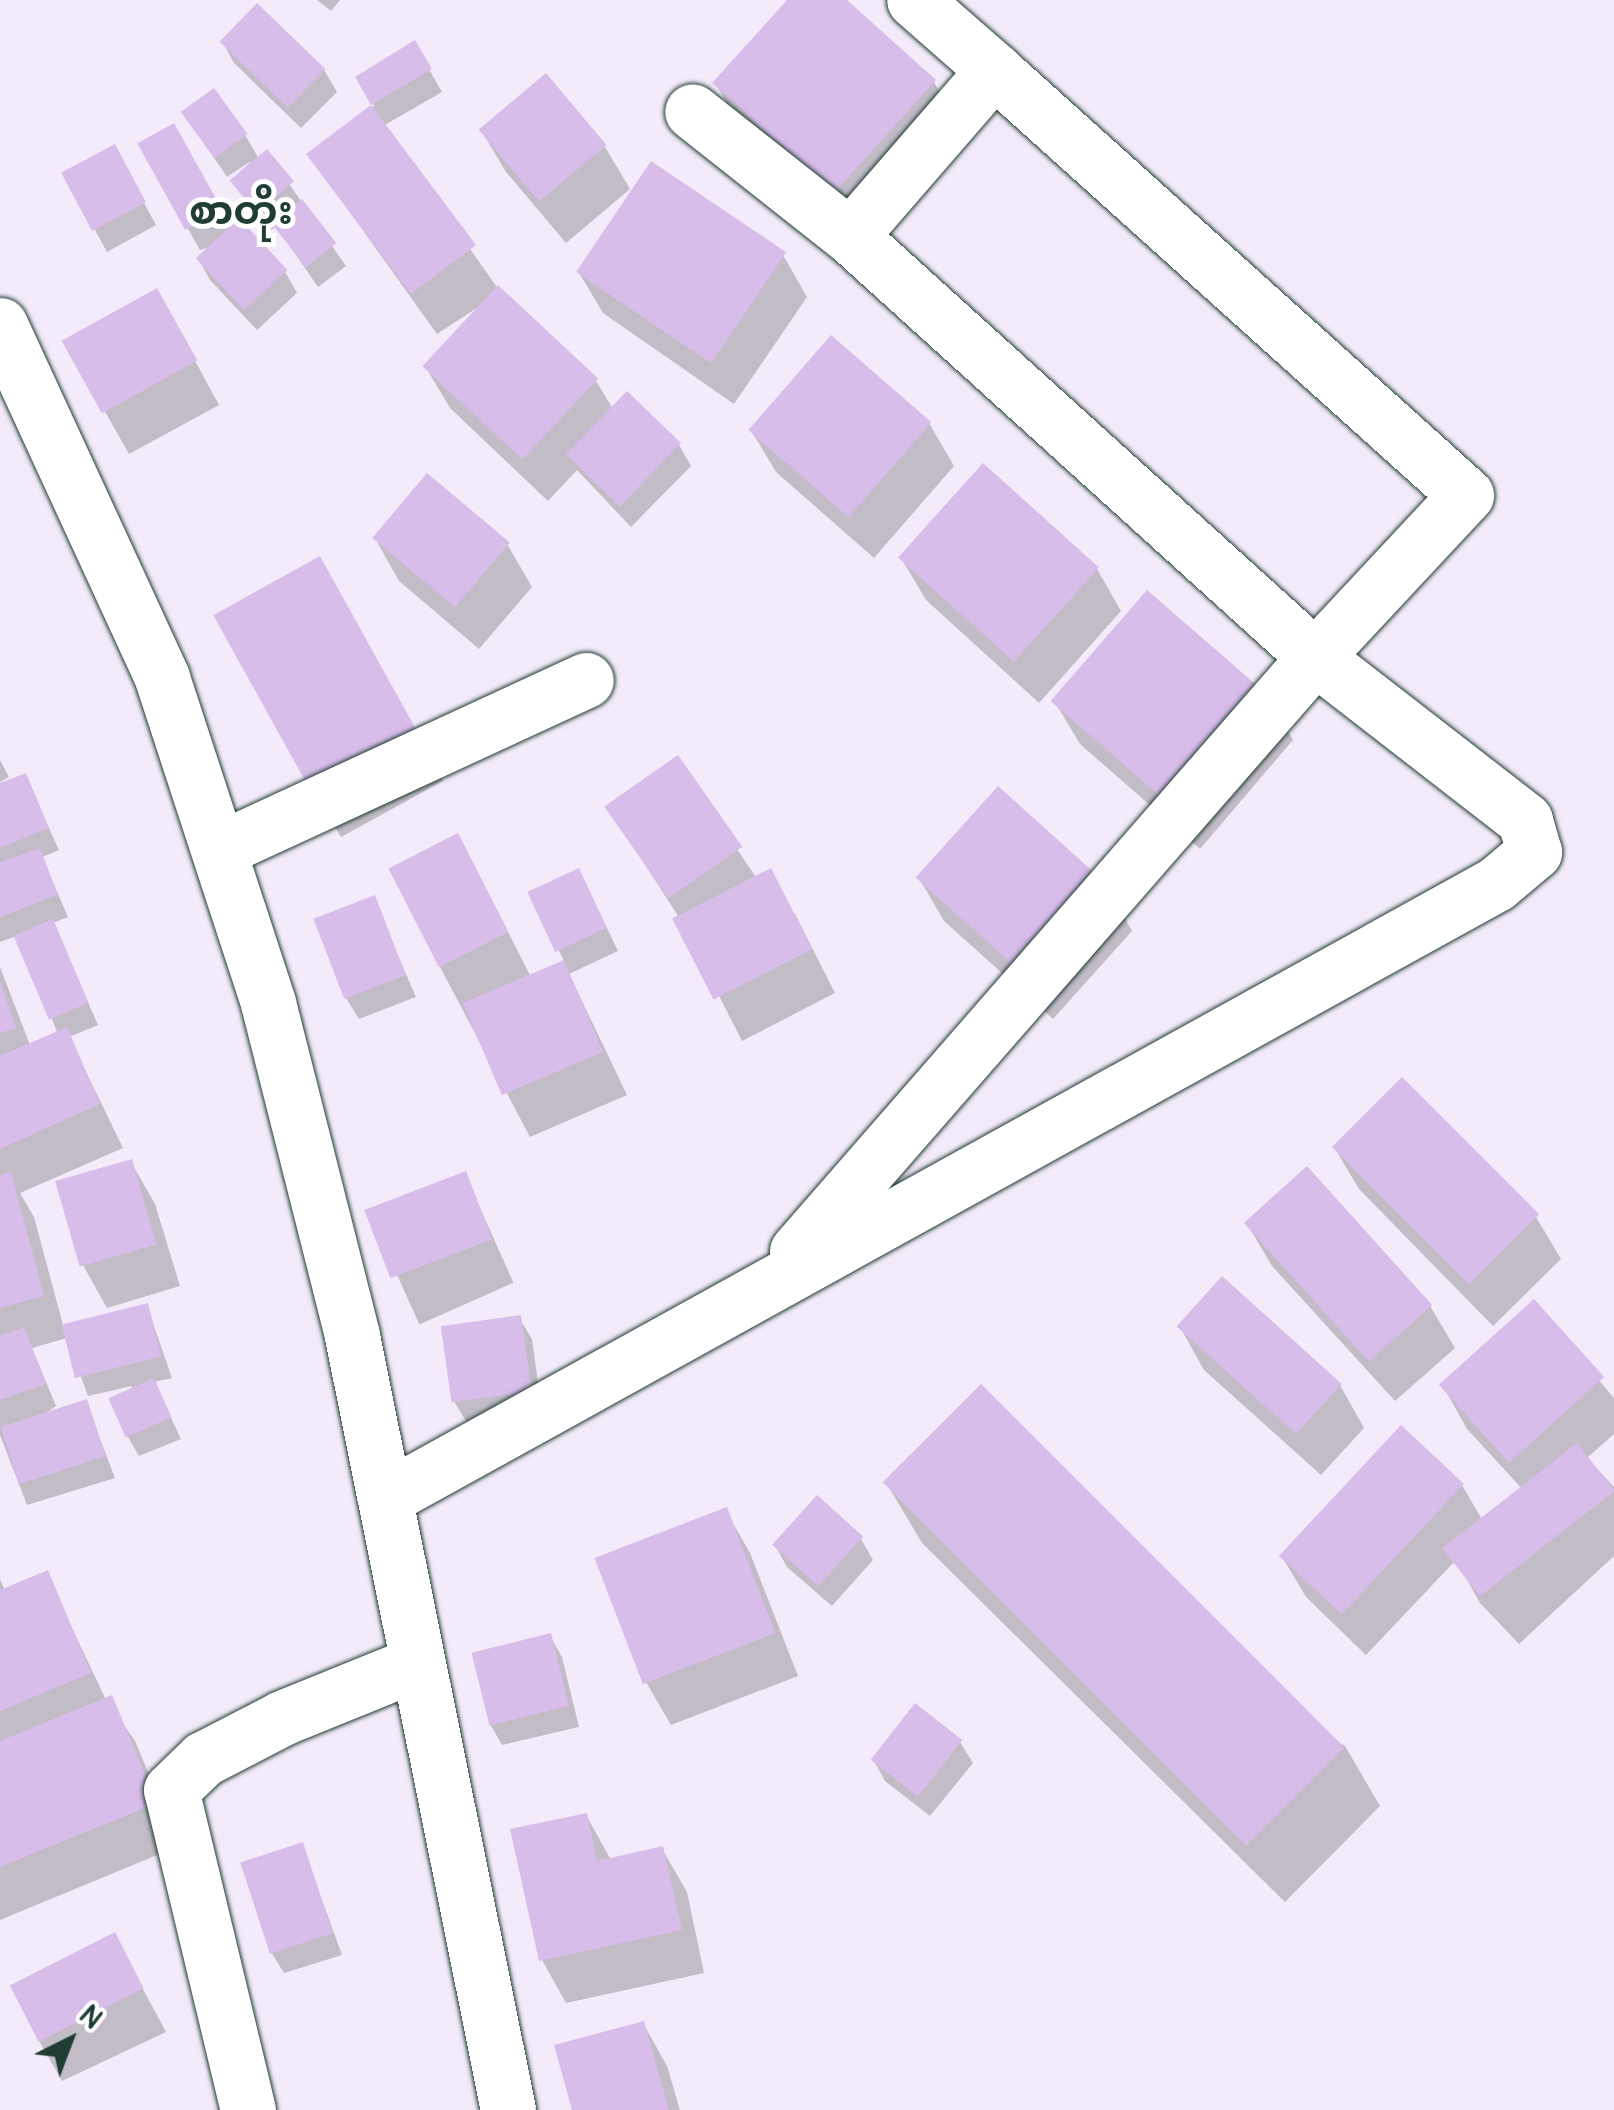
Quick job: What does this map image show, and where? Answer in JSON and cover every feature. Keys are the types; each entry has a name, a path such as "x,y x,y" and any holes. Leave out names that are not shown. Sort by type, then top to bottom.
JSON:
{"street":[{"path":"772,1280 1315,657 1466,495 914,0"},
{"path":"850,236 994,70"},
{"path":"386,1498 772,1280 1496,884 1534,852 1525,820 1315,657 850,236 692,111"},
{"path":"3,342 162,678 220,850 277,1040 386,1498 415,1664 508,2110"},
{"path":"220,850 586,680"},
{"path":"248,2110 171,1790 204,1759 282,1718 415,1664"}],"building":[{"path":"787,0 847,0 936,80 834,193 712,83"},
{"path":"257,3 325,69 288,108 219,42"},
{"path":"415,40 432,69 371,105 355,77"},
{"path":"546,73 606,145 539,202 479,130"},
{"path":"214,88 248,134 214,158 181,112"},
{"path":"371,105 476,245 411,294 306,154"},
{"path":"174,123 222,210 185,230 137,143"},
{"path":"115,144 146,202 92,231 61,173"},
{"path":"267,149 294,181 256,213 229,180"},
{"path":"651,161 786,252 711,363 576,272"},
{"path":"302,199 336,243 306,267 271,223"},
{"path":"239,218 287,270 244,310 196,258"},
{"path":"498,285 598,378 522,460 422,366"},
{"path":"157,288 197,361 102,413 62,341"},
{"path":"831,335 931,422 849,517 748,430"},
{"path":"627,391 681,443 620,506 566,454"},
{"path":"983,463 1099,567 1014,662 898,557"},
{"path":"427,473 510,542 455,608 372,538"},
{"path":"320,556 421,738 314,797 213,615"},
{"path":"1147,590 1269,696 1173,807 1051,701"},
{"path":"678,755 742,847 669,898 604,807"},
{"path":"26,773 49,828 0,848 0,783"},
{"path":"998,786 1110,887 1028,978 916,877"},
{"path":"458,833 508,932 439,967 389,868"},
{"path":"40,848 58,895 0,917 0,862"},
{"path":"579,868 607,928 555,952 527,892"},
{"path":"771,868 812,949 713,999 672,918"},
{"path":"375,895 406,975 344,999 313,919"},
{"path":"53,919 89,1003 49,1020 13,936"},
{"path":"564,960 603,1052 502,1095 463,1003"},
{"path":"0,981 16,1028 0,1033"},
{"path":"67,1027 100,1104 0,1149 0,1056"},
{"path":"1402,1077 1539,1214 1469,1284 1332,1147"},
{"path":"132,1159 157,1245 80,1267 55,1181"},
{"path":"1307,1166 1432,1305 1369,1362 1244,1223"},
{"path":"466,1171 492,1239 390,1278 364,1210"},
{"path":"11,1172 44,1296 0,1308 0,1175"},
{"path":"1222,1276 1342,1384 1296,1434 1176,1327"},
{"path":"1534,1299 1604,1377 1509,1463 1439,1385"},
{"path":"148,1303 161,1356 75,1378 62,1325"},
{"path":"521,1315 532,1391 452,1403 441,1326"},
{"path":"24,1327 46,1384 0,1400 0,1336"},
{"path":"154,1378 171,1417 126,1438 108,1398"},
{"path":"981,1384 1344,1747 1246,1846 883,1482"},
{"path":"87,1399 106,1456 19,1484 0,1427"},
{"path":"1401,1425 1464,1484 1342,1615 1279,1556"},
{"path":"1577,1443 1614,1492 1480,1596 1442,1548"},
{"path":"817,1495 863,1536 818,1586 772,1545"},
{"path":"727,1507 775,1633 643,1684 594,1558"},
{"path":"48,1570 91,1673 0,1711 0,1590"},
{"path":"551,1633 569,1706 490,1726 471,1653"},
{"path":"112,1695 157,1803 0,1867 0,1741"},
{"path":"915,1703 962,1740 918,1797 871,1760"},
{"path":"587,1813 597,1861 663,1846 682,1930 539,1961 510,1829"},
{"path":"303,1842 333,1933 270,1954 240,1862"},
{"path":"115,1932 144,1988 38,2042 10,1986"},
{"path":"644,2021 669,2110 572,2110 554,2045"}],"district":[{"name":"စာတိုး","path":"241,212"}]}
